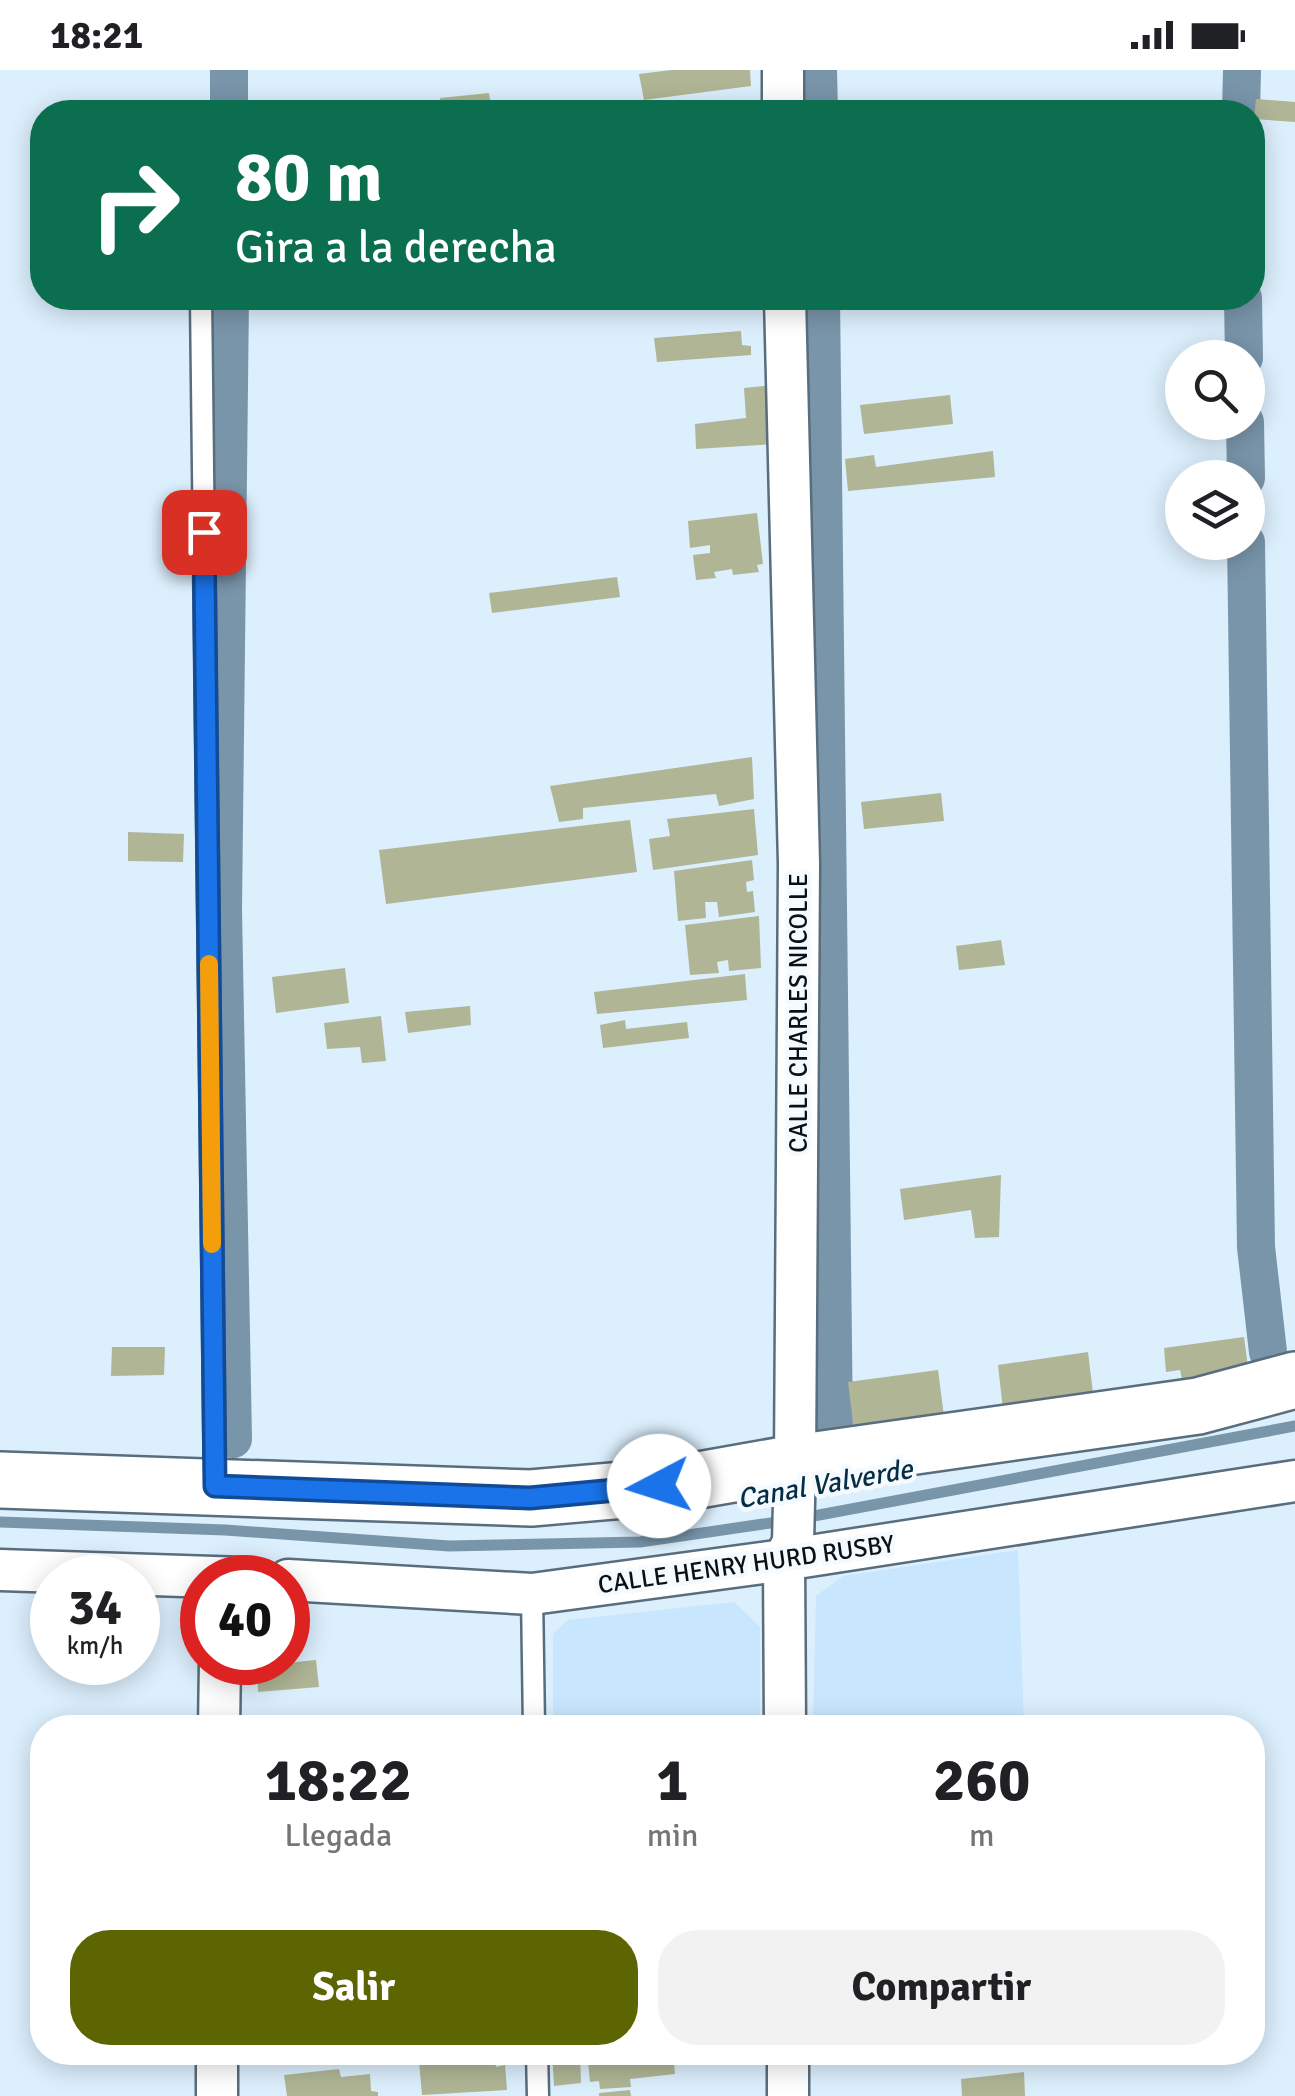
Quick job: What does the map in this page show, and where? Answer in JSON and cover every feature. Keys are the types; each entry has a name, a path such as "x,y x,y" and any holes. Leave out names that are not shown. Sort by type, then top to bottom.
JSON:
{"street":[{"path":"783,100 784,70"},
{"name":"CALLE CHARLES NICOLLE","path":"785,310 798,864 795,1478 789,1551 786,1715"},
{"path":"0,1480 530,1498 795,1478 1198,1406 1295,1380"},
{"name":"CALLE HENRY HURD RUSBY","path":"310,1581 532,1594 789,1551 1295,1481"},
{"name":"CALLE HENRY HURD RUSBY","path":"1202,1496 1295,1496"},
{"path":"0,1570 180,1576"},
{"path":"219,1715 220,1685"},
{"path":"216,2096 217,2065"},
{"path":"788,2065 788,2096"}],"lane":[{"path":"201,310 215,1486"},
{"path":"532,1594 534,1715"},
{"path":"537,2065 538,2096"}],"shaded area":[{"path":"1018,1550 1024,1715 813,1715 816,1596 843,1576"},
{"path":"734,1602 760,1627 760,1715 553,1715 553,1634 568,1620"}],"building":[{"path":"750,70 751,86 644,100 639,74"},
{"path":"489,93 490,100 440,100"},
{"path":"1256,99 1295,102 1295,122 1265,120 1265,100"},
{"path":"741,331 742,345 751,346 751,355 657,362 654,338"},
{"path":"773,385 775,444 696,449 695,424 746,418 744,388"},
{"path":"950,395 953,424 864,434 860,405"},
{"path":"993,451 995,477 848,491 845,459 874,455 876,467"},
{"path":"757,513 763,564 757,565 759,572 733,575 732,569 714,572 716,578 696,580 693,555 710,553 710,545 690,548 688,521"},
{"path":"617,577 620,597 492,613 489,593"},
{"path":"752,757 754,799 719,806 716,794 583,808 583,819 559,822 550,786"},
{"path":"941,793 944,821 864,829 861,802"},
{"path":"754,809 758,855 653,870 649,839 670,836 667,819"},
{"path":"630,820 637,872 386,904 379,850"},
{"path":"128,832 184,834 183,862 128,861"},
{"path":"752,860 754,880 746,882 747,892 753,891 755,912 719,917 717,902 705,902 706,918 678,921 674,871"},
{"path":"759,916 761,968 729,971 728,960 717,962 719,973 690,975 685,925"},
{"path":"1001,940 1005,965 959,970 956,946"},
{"path":"345,968 349,1003 276,1013 272,977"},
{"path":"745,974 747,1000 597,1014 594,992"},
{"path":"470,1006 471,1025 408,1033 405,1012"},
{"path":"381,1016 386,1061 362,1063 360,1047 327,1049 324,1023"},
{"path":"625,1020 626,1029 687,1022 689,1038 603,1048 600,1025"},
{"path":"1001,1175 999,1237 975,1238 971,1210 904,1220 900,1189"},
{"path":"1244,1337 1248,1367 1183,1384 1180,1370 1166,1372 1164,1348"},
{"path":"112,1347 165,1347 164,1375 111,1376"},
{"path":"1088,1352 1093,1393 1003,1410 998,1365"},
{"path":"938,1370 945,1424 855,1438 848,1382"},
{"path":"316,1660 319,1687 258,1692 258,1685 310,1685 310,1661"},
{"path":"419,2065 505,2065 507,2090 422,2095"},
{"path":"553,2065 580,2065 581,2083 554,2086"},
{"path":"588,2065 674,2065 675,2074 630,2079 631,2087 600,2089 599,2081 590,2082"},
{"path":"339,2069 341,2077 370,2074 371,2091 378,2092 378,2096 287,2096 284,2075"},
{"path":"1024,2072 1025,2096 962,2096 961,2079"},
{"path":"630,2090 631,2096 599,2096 599,2093"}],"waterway":[{"path":"229,70 229,100"},
{"path":"818,70 819,100"},
{"path":"1241,100 1242,70"},
{"path":"230,310 223,910 233,1439"},
{"path":"821,310 834,1431"},
{"path":"1243,310 1244,340"},
{"path":"1245,440 1246,460"},
{"path":"1246,560 1256,1247 1268,1352"},
{"name":"Canal Valverde","path":"803,1518 1295,1426"},
{"name":"Canal Valverde","path":"0,1522 225,1530 449,1546 640,1542 784,1521"}],"slow traffic":[{"path":"209,964 212,1244"}],"route":[{"path":"204,532 215,1486 530,1498 659,1486"}]}
